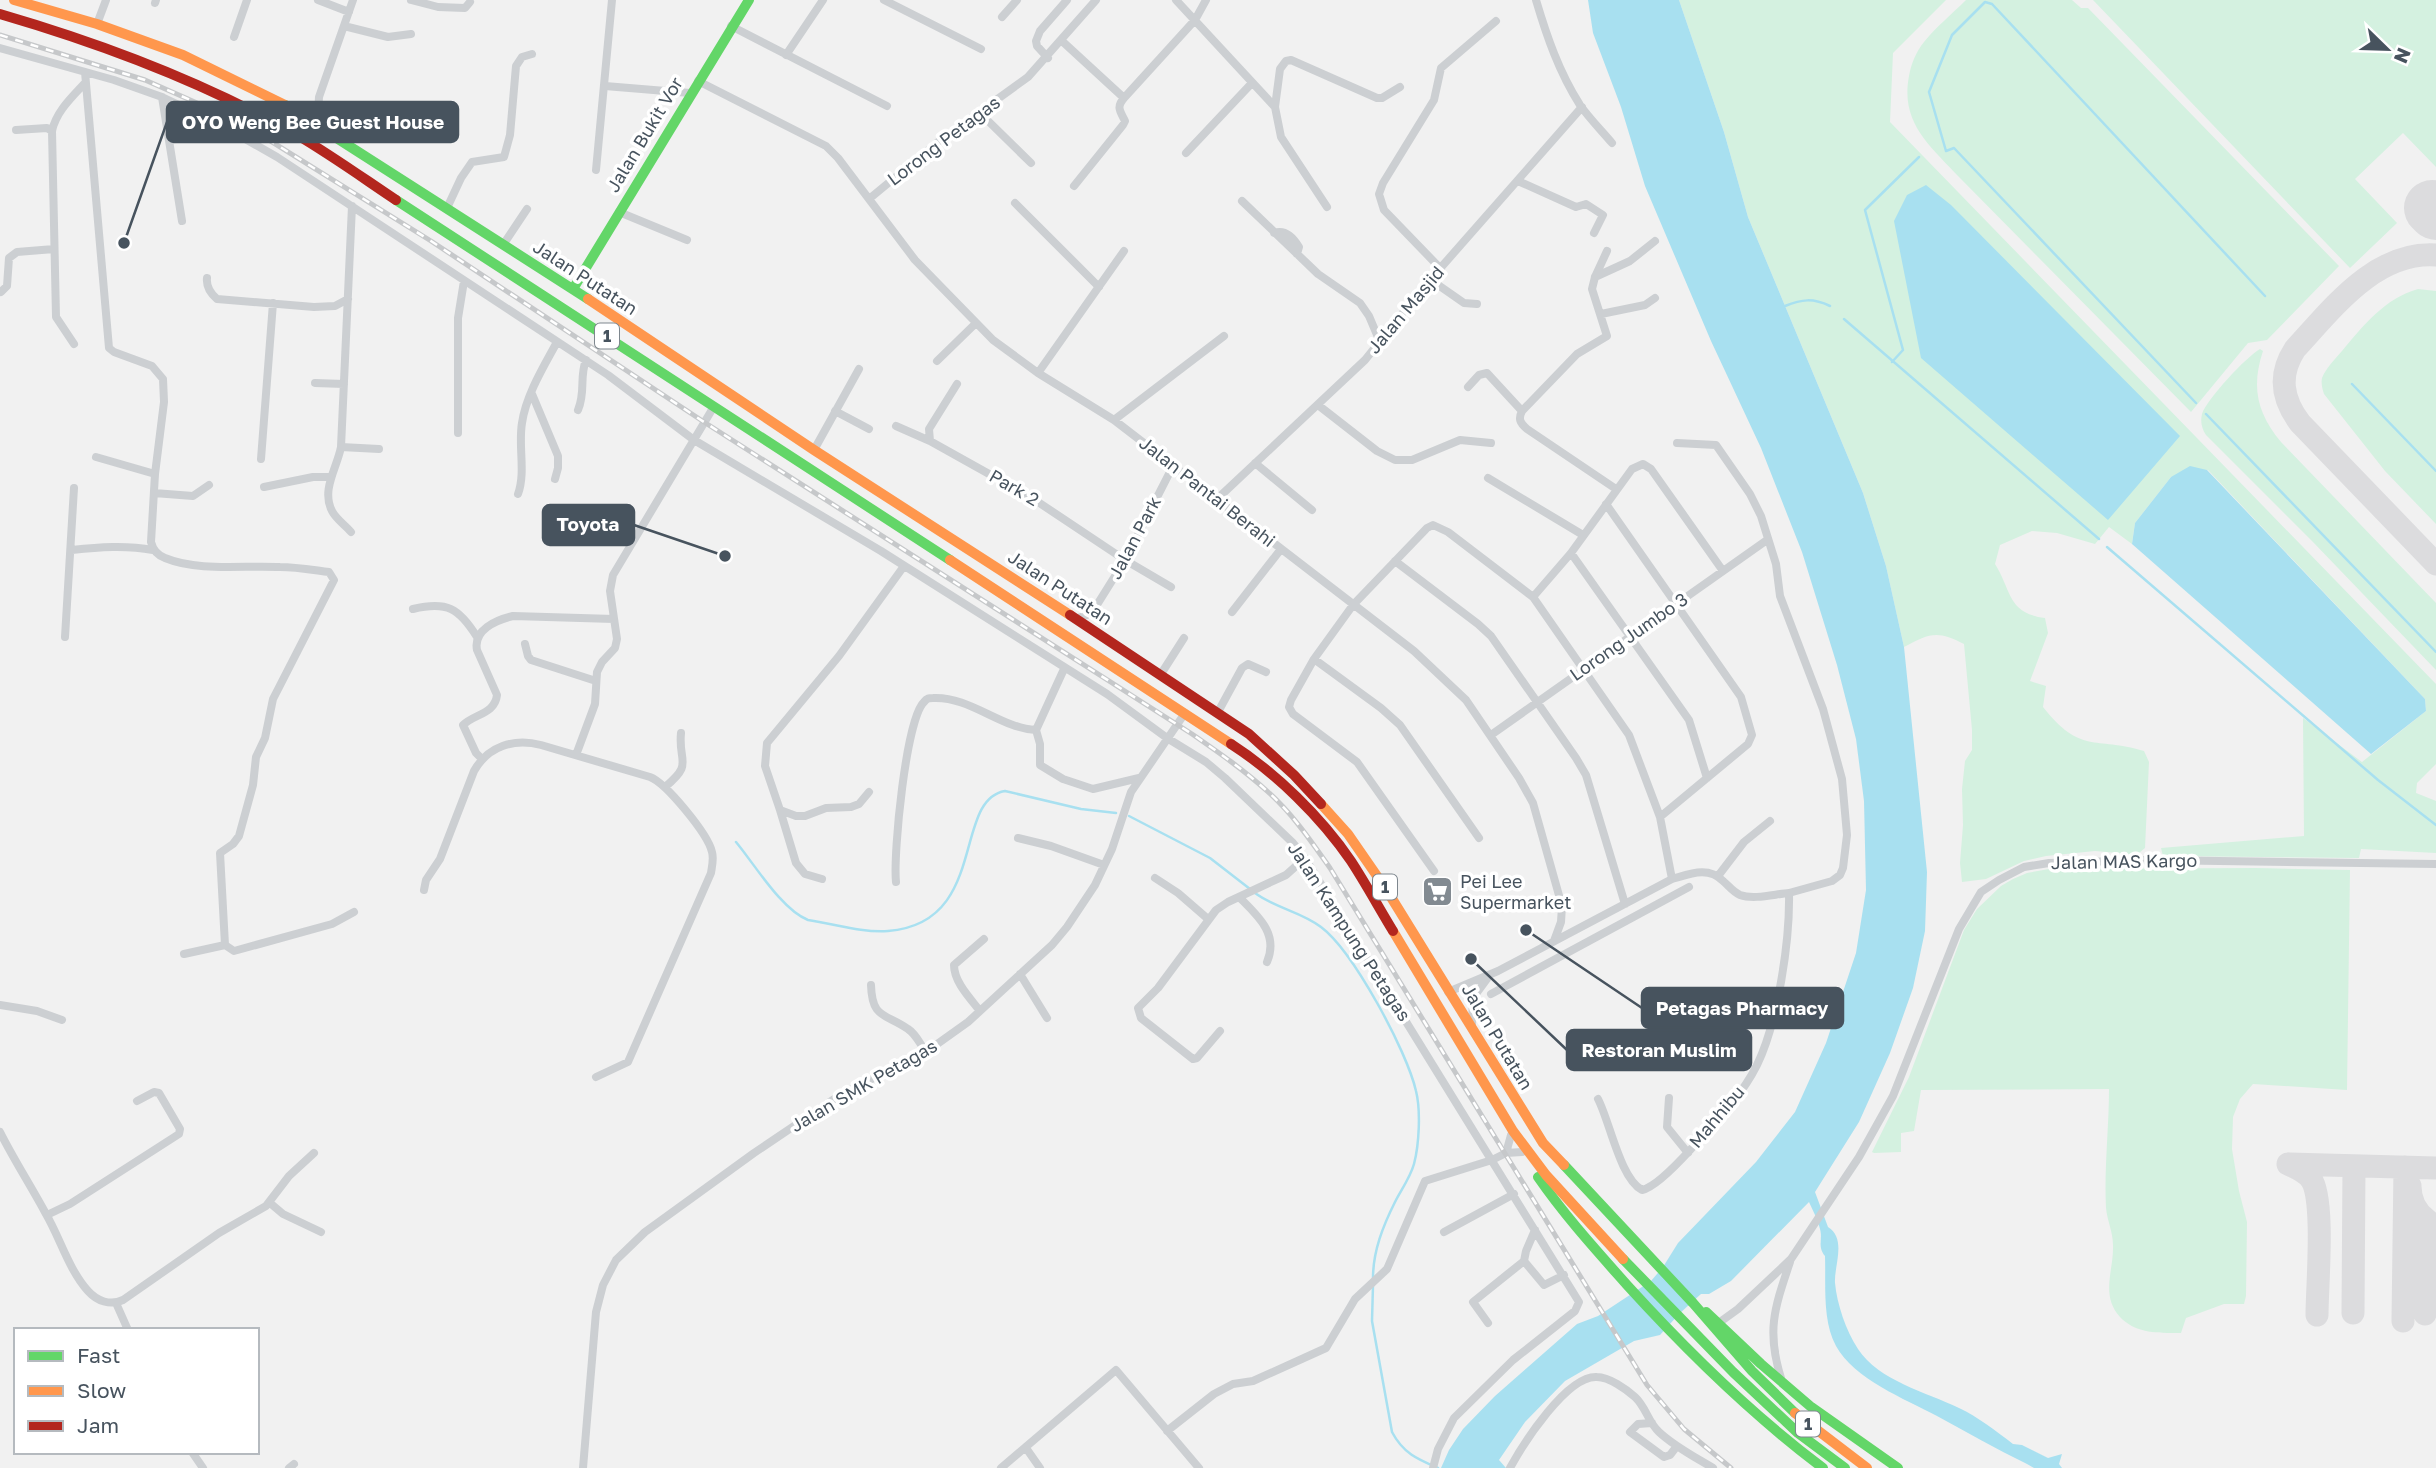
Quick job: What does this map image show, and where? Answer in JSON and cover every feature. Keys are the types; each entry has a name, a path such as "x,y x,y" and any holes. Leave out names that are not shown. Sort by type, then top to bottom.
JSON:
{"main road":[{"name":"Jalan Putatan","path":"14,0 97,24 183,55 291,108 1094,630 1249,734 1294,775 1348,834 1386,889 1543,1143 1693,1303 1714,1331 1755,1375 1806,1423 1867,1468"},
{"name":"Jalan Bukit Vor","path":"555,302 569,287 619,212 749,0"},
{"name":"Jalan Putatan","path":"0,14 150,63 236,103 316,147 1256,760 1314,816 1344,852 1504,1117 1539,1167 1685,1325 1798,1433 1845,1468"},
{"path":"236,103 245,84"},
{"path":"749,431 760,414"},
{"path":"1504,1117 1511,1135 1549,1194 1672,1334 1768,1425 1822,1468"},
{"path":"1693,1303 1720,1322 1783,1384 1898,1468"}],"street":[{"path":"97,24 106,0"},
{"path":"234,37 247,0"},
{"path":"318,0 349,12"},
{"path":"291,108 307,110 319,97 353,0"},
{"path":"411,0 456,9 464,8 470,2"},
{"path":"596,170 612,0"},
{"path":"786,55 823,0"},
{"path":"884,0 981,49"},
{"path":"1002,17 1017,0"},
{"path":"1048,58 1035,41 1067,0"},
{"name":"Lorong Petagas","path":"869,199 937,142 1020,84 1048,58 1096,0"},
{"path":"1176,0 1275,107"},
{"path":"1074,186 1123,125 1125,121 1119,110 1119,103 1195,20 1206,0"},
{"path":"1536,0 1553,53 1582,107 1612,143"},
{"path":"1441,268 1384,210 1379,194 1383,183 1434,100 1438,76 1443,65 1496,21"},
{"path":"344,26 388,37 411,34"},
{"path":"731,26 887,106"},
{"path":"1062,41 1124,98"},
{"name":"Jalan Kampung Petagas","path":"0,48 162,97 217,123 278,158 635,393 694,440 904,566 1107,694 1167,738 1206,762 1293,843 1305,858 1577,1297 1578,1307 1513,1360 1454,1418 1436,1455 1433,1468"},
{"path":"447,208 472,162 504,158 510,135 516,66 522,57 532,54"},
{"path":"1327,207 1280,137 1275,107 1280,69 1286,61 1291,60 1377,98 1382,98 1400,87"},
{"path":"85,72 108,348 152,366 163,379 164,402 155,474 151,542 153,550"},
{"name":"Jalan Pantai Berahi","path":"698,81 826,146 915,260 975,324 1003,349 1114,420 1443,676 1466,700 1491,734 1532,803 1562,906 1561,922 1554,941"},
{"path":"74,344 56,317 52,131 54,121 84,84"},
{"path":"1186,153 1251,84"},
{"path":"605,86 690,93"},
{"path":"162,97 182,220"},
{"path":"319,97 318,113 325,129"},
{"name":"Jalan Masjid","path":"1216,499 1365,360 1441,268 1582,107"},
{"path":"979,112 1031,163"},
{"path":"16,130 47,128 52,131"},
{"path":"1518,181 1576,207 1586,204 1601,213 1603,215 1594,233"},
{"path":"1242,201 1274,233 1287,233 1299,247 1297,254 1318,274 1360,303 1380,342"},
{"path":"1015,202 1099,287"},
{"path":"351,532 331,510 328,489 341,447 352,206"},
{"path":"503,245 527,208"},
{"path":"619,212 687,240"},
{"path":"1595,277 1630,261 1655,241"},
{"path":"1,292 7,286 9,258 17,252 54,249"},
{"path":"1038,373 1124,251"},
{"path":"1607,251 1592,289 1607,333 1606,339 1577,354 1522,411 1521,424 1616,489"},
{"path":"207,278 211,295 217,299 335,306 348,299"},
{"path":"1431,280 1460,301 1477,304"},
{"path":"458,433 458,317 464,281"},
{"path":"1601,314 1645,305 1655,298"},
{"path":"261,459 273,303"},
{"path":"937,361 975,324"},
{"path":"1114,420 1224,336"},
{"path":"518,494 522,478 522,424 532,394 557,342"},
{"path":"578,410 584,390 582,376 586,360"},
{"path":"814,450 859,369"},
{"path":"1468,387 1479,375 1487,373 1522,411"},
{"path":"315,383 344,384"},
{"path":"930,441 929,429 957,384"},
{"path":"532,394 558,456 555,479"},
{"path":"1318,405 1377,451 1395,460 1412,460 1460,439 1491,443"},
{"path":"576,755 595,704 596,681 602,662 615,648 617,632 610,590 614,575 713,408"},
{"path":"835,411 869,429"},
{"name":"Park 2","path":"896,426 930,441 1032,498 1171,587"},
{"path":"1448,992 1498,971 1669,881 1696,872 1718,876 1736,893 1746,897 1789,892 1832,881 1840,875 1847,850 1847,816 1839,764 1801,647 1780,596 1776,564 1756,504 1716,445 1677,443"},
{"path":"341,447 379,449"},
{"path":"96,457 155,474"},
{"path":"1255,463 1312,510"},
{"path":"1532,597 1571,553 1632,468 1643,464 1723,571"},
{"name":"Jalan Park","path":"1094,630 1095,608 1125,560 1173,466"},
{"path":"264,487 313,477 330,477"},
{"path":"1488,478 1583,535"},
{"path":"154,493 193,496 209,485"},
{"path":"65,638 74,488"},
{"path":"1606,504 1741,697 1752,735 1748,744 1660,817"},
{"path":"1434,871 1357,762 1290,710 1291,700 1314,659 1353,604 1433,525 1448,532 1532,597 1634,744 1660,817 1671,896"},
{"name":"Lorong Jumbo 3","path":"1491,734 1767,540"},
{"path":"72,550 104,546 139,547 153,550 162,557 177,562 280,566 329,572 334,580 273,699 265,738 256,757 253,785 239,836 220,853 225,945"},
{"path":"1232,612 1281,549"},
{"path":"1571,553 1689,720 1707,778"},
{"path":"1395,561 1485,630 1497,643 1586,775 1625,904"},
{"path":"822,879 805,874 796,863 765,766 767,743 839,656 904,566"},
{"path":"413,610 438,605 449,607 461,616 477,637 477,650 497,695 491,709 463,725 476,753 482,759"},
{"path":"1075,618 1087,615 1095,608"},
{"path":"477,637 486,628 513,616 614,619"},
{"path":"1161,674 1184,638"},
{"path":"525,644 527,656 531,660 596,681"},
{"path":"1314,659 1400,725 1479,838"},
{"path":"1218,712 1242,668 1248,664 1266,672"},
{"path":"1064,668 1036,730 1040,744 1040,765 1063,779 1093,789 1139,778"},
{"path":"896,882 895,859 904,767 918,711 923,702 928,699 943,699 1009,724 1036,730"},
{"name":"Jalan SMK Petagas","path":"583,1468 596,1312 603,1284 616,1260 645,1232 840,1095 926,1052 981,1011 1052,945 1095,885 1126,804 1139,778 1186,712"},
{"path":"665,787 680,774 684,765 680,747 681,733"},
{"path":"424,890 426,880 440,859 470,779 482,759 505,745 523,741 655,778 665,787 711,848 711,873 628,1062 596,1077"},
{"path":"780,810 796,816 805,816 826,808 851,807 859,804 869,792"},
{"path":"1718,876 1744,842 1770,821"},
{"path":"1018,838 1051,846 1104,865"},
{"path":"1220,1031 1197,1058 1193,1059 1141,1018 1138,1008 1158,988 1208,919 1222,905 1286,875 1305,858"},
{"name":"Jalan MAS Kargo","path":"1720,1322 1738,1309 1791,1259 1825,1211 1893,1096 1959,929 1981,892 1999,880 2024,867 2049,863 2151,860 2436,864"},
{"path":"1155,878 1208,919"},
{"path":"1491,994 1689,887"},
{"name":"Mahhibu","path":"1598,1099 1608,1118 1614,1145 1622,1163 1640,1189 1649,1188 1688,1153 1736,1098 1761,1055 1773,1019 1779,989 1789,917 1789,892"},
{"path":"1240,898 1263,921 1267,929 1271,944 1267,962"},
{"path":"184,954 225,945 233,951 332,924 354,912"},
{"path":"981,1011 963,988 954,971 954,965 984,939"},
{"path":"1472,1030 1473,998 1482,984 1498,971"},
{"path":"1020,974 1047,1017"},
{"path":"871,985 873,1006 877,1013 912,1032 926,1052"},
{"path":"0,1005 37,1010 62,1020"},
{"path":"47,1215 70,1204 179,1134 180,1129 159,1093 154,1092 137,1101"},
{"path":"1669,1098 1667,1127 1688,1153"},
{"path":"0,1132 88,1291 103,1301 116,1303 270,1202 289,1176 314,1153"},
{"path":"1506,1153 1511,1135"},
{"path":"1167,1431 1214,1394 1233,1384 1247,1383 1321,1352 1329,1343 1348,1308 1389,1265 1424,1181 1492,1160 1506,1153 1522,1152"},
{"path":"1444,1232 1514,1194"},
{"path":"270,1202 283,1214 321,1232"},
{"path":"1489,1323 1473,1302 1524,1261 1535,1230"},
{"name":"Jalan MAS Kargo","path":"1783,1384 1773,1349 1772,1330 1778,1299 1791,1259"},
{"path":"1524,1261 1544,1285 1564,1275"},
{"path":"116,1303 127,1328"},
{"path":"1001,1468 1116,1370 1199,1468"},
{"path":"1511,1467 1546,1413 1578,1383 1587,1378 1601,1377 1627,1391 1644,1407 1659,1432 1713,1468"},
{"path":"1652,1423 1638,1424 1630,1432 1664,1457 1668,1457 1677,1446"},
{"path":"1026,1448 1040,1468"}],"green space":[{"path":"1679,0 1946,0 1893,53 1890,122 2436,684 2436,764 2417,783 2416,793 2436,801 2436,853 2361,849 2359,858 2163,856 2161,848 2304,836 2303,718 2362,762 2426,711 2425,699 2208,470 2171,477 2135,523 2132,544 2109,527 2095,544 2057,533 2032,531 2000,545 1995,564 2012,599 2024,611 2045,618 2048,633 2030,681 2046,686 2043,707 2056,722 2078,738 2144,751 2149,762 2145,848 2139,853 2130,854 2095,851 2046,856 2024,861 1986,879 1962,882 1962,789 1965,761 1972,750 1964,644 1934,635 1904,647 1886,566 1863,493 1748,217 1724,132"},
{"path":"1966,0 2072,0 2081,8 2088,8 2339,266 2267,340 2248,343 2191,412 1938,155 1913,120 1907,93 1913,63 1929,36"},
{"path":"2093,0 2436,0 2436,167 2403,133 2355,179 2397,223 2350,268"},
{"path":"2418,289 2436,291 2436,524 2385,471 2324,394 2322,384 2328,367 2367,323 2395,299"},
{"path":"2260,349 2263,351 2257,388 2266,421 2281,442 2436,603 2436,670 2206,435 2201,420 2205,407 2246,360"},
{"path":"2049,869 2350,870 2347,1090 2253,1084 2240,1099 2233,1117 2232,1149 2247,1222 2244,1304 2224,1304 2186,1318 2181,1333 2141,1330 2126,1323 2114,1309 2109,1291 2113,1240 2106,1193 2109,1089 1921,1090 1914,1131 1901,1133 1901,1152 1872,1152 1909,1077 1964,930 1977,909 2001,886 2027,873"}],"water":[{"path":"1588,0 1679,0 1724,132 1748,217 1863,493 1886,566 1904,647 1927,872 1925,931 1913,988 1890,1053 1859,1122 1815,1192 1828,1227 1837,1238 1835,1283 1843,1317 1858,1349 1867,1360 1890,1378 1966,1412 2013,1444 2022,1445 2048,1458 2062,1454 2059,1464 2062,1468 2034,1468 1881,1387 1844,1358 1836,1346 1829,1325 1825,1256 1821,1249 1819,1226 1809,1202 1731,1281 1709,1294 1701,1294 1660,1335 1634,1341 1565,1381 1525,1422 1499,1460 1506,1468 1441,1468 1463,1429 1495,1396 1577,1324 1598,1316 1651,1281 1678,1243 1756,1162 1795,1112 1826,1043 1856,953 1866,890 1864,801 1856,739 1837,665 1802,552 1761,448 1711,341 1645,186 1621,107 1593,33"},
{"path":"1926,185 1951,205 2180,436 2108,520 1921,358 1894,221 1907,195"},
{"path":"2190,466 2207,470 2425,699 2426,711 2371,754 2132,544 2135,523 2171,477"}],"waterway":[{"path":"2196,403 1954,148 1946,151 1929,92 1952,35 1985,2 1992,4 2265,296"},
{"path":"1892,362 1903,350 1865,210 1919,157"},
{"path":"1785,306 1808,300 1830,306"},
{"path":"1844,319 2099,539"},
{"path":"2352,384 2436,471"},
{"path":"2206,414 2436,652"},
{"path":"2107,547 2378,780 2436,825"},
{"path":"736,842 769,886 798,915 808,920 848,928 888,931 920,923 941,907 955,886 979,816 989,799 1005,791 1081,809 1116,813"},
{"path":"1129,816 1210,858 1250,889"},
{"path":"1255,893 1314,922 1334,939 1377,1003 1411,1073 1419,1108 1416,1156 1383,1229 1373,1278"},
{"path":"1373,1285 1372,1321 1392,1432 1411,1454 1438,1468"}],"taxiway":[{"path":"2436,255 2414,256 2394,262 2357,285 2295,349 2284,378 2289,405 2300,423 2436,564"},
{"path":"2288,1164 2309,1176 2315,1189 2319,1223 2317,1315"},
{"path":"2289,1164 2436,1168"},
{"path":"2353,1313 2354,1166"},
{"path":"2403,1321 2405,1167"},
{"path":"2410,1186 2414,1205 2427,1220 2425,1314"}],"runway":[{"path":"2432,208 2436,212"}],"railway":[{"path":"0,35 145,80 240,122 431,241 704,422 1192,734 1249,776 1285,809 1330,868 1647,1385 1684,1429 1731,1468"}],"traffic: fast":[{"path":"573,289 749,0"},
{"path":"285,105 588,299"},
{"path":"396,200 950,560"},
{"path":"1564,1165 1693,1303 1752,1371 1795,1413"},
{"path":"1538,1177 1592,1246 1673,1334 1745,1404 1823,1468"},
{"path":"1623,1259 1733,1372 1798,1433 1845,1468"},
{"path":"1706,1312 1810,1406 1898,1468"}],"traffic: slow":[{"path":"14,0 97,24 183,55 285,105"},
{"path":"588,299 814,450 1070,615"},
{"path":"950,560 1231,744"},
{"path":"1321,804 1348,834 1386,889 1543,1143 1564,1165"},
{"path":"1393,931 1513,1131 1546,1175 1623,1259"},
{"path":"1795,1413 1867,1468"}],"traffic: jam":[{"path":"0,14 115,51 226,98 297,135 396,200"},
{"path":"1070,615 1249,734 1321,804"},
{"path":"1231,744 1281,782 1326,828 1351,861 1393,931"}],"place":[{"name":"OYO Weng Bee Guest House","path":"124,243"},
{"name":"Toyota","path":"725,556"},
{"name":"Pei Lee Supermarket","path":"1437,892"},
{"name":"Petagas Pharmacy","path":"1526,930"},
{"name":"Restoran Muslim","path":"1471,959"}]}
